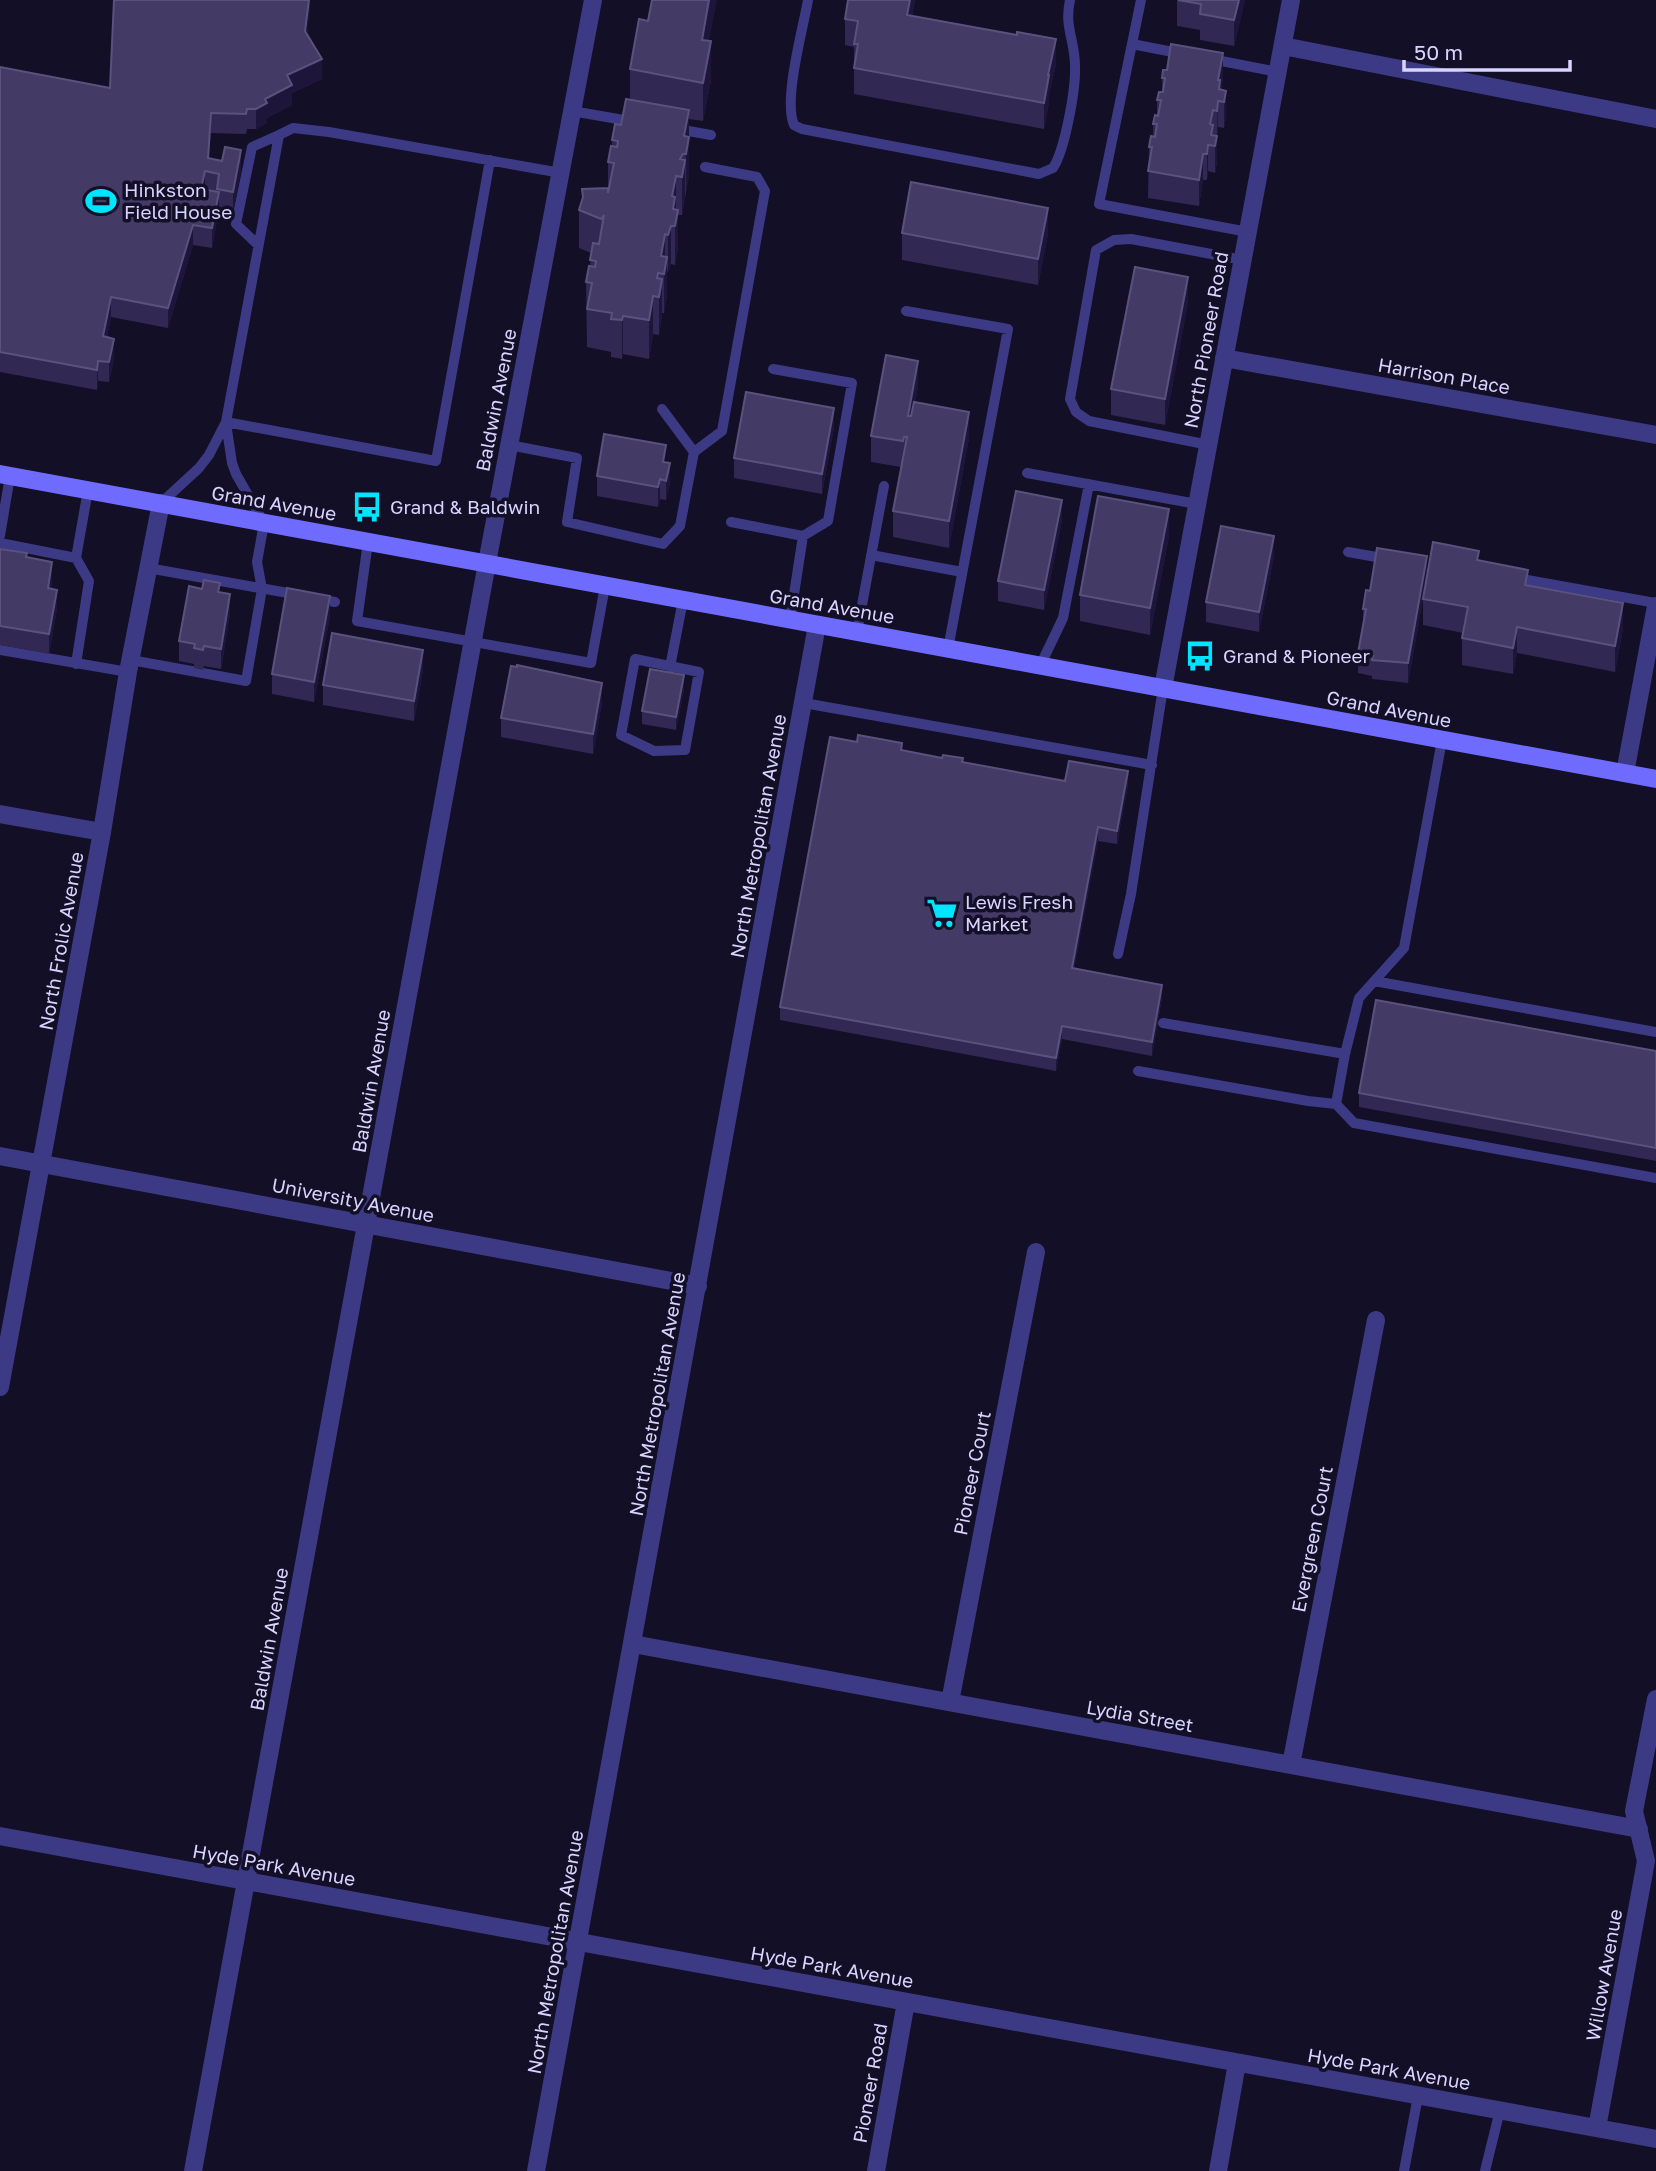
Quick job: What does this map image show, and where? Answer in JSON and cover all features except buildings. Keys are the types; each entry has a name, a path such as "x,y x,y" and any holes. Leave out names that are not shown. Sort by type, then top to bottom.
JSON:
{"main road":[{"name":"Grand Avenue","path":"5,475 1656,779"}],"street":[{"name":"Baldwin Avenue","path":"193,2171 472,642 593,0"},
{"name":"North Pioneer Road","path":"1163,688 1291,0"},
{"path":"1283,46 1656,120"},
{"name":"Harrison Place","path":"1224,358 1656,435"},
{"name":"North Frolic Avenue","path":"0,1387 102,832 129,666 161,503"},
{"path":"1625,773 1656,605"},
{"name":"North Metropolitan Avenue","path":"536,2171 817,625"},
{"path":"0,814 102,832"},
{"name":"University Avenue","path":"0,1156 698,1286"},
{"name":"Pioneer Court","path":"950,1702 1036,1252"},
{"name":"Evergreen Court","path":"1291,1765 1376,1320"},
{"name":"Lydia Street","path":"633,1644 1639,1829"},
{"name":"Willow Avenue","path":"1597,2128 1646,1861 1634,1811 1656,1699"},
{"name":"Hyde Park Avenue","path":"0,1836 1656,2139"},
{"name":"Pioneer Road","path":"876,2171 906,2002"},
{"path":"1218,2171 1237,2063"}],"lane":[{"path":"808,0 791,94 790,116 794,125 1039,174 1046,173 1059,160 1065,135 1075,75 1067,22 1070,0"},
{"path":"1141,0 1098,204 1248,232"},
{"path":"1132,44 1278,72"},
{"path":"572,111 644,123"},
{"path":"258,245 236,224 252,147 293,128 561,173"},
{"path":"671,128 711,135"},
{"path":"161,503 199,468 226,422 279,135"},
{"path":"226,422 436,461 490,160"},
{"path":"509,445 577,458 567,522 663,544 680,526 694,452 722,431 765,191 757,177 705,167"},
{"path":"1209,445 1089,421 1076,412 1070,399 1097,250 1114,240 1131,239 1243,260"},
{"path":"906,311 1008,329 948,649"},
{"path":"731,522 803,536 828,521 852,383 773,369"},
{"path":"662,409 694,452"},
{"path":"0,650 76,664 129,666 246,681 262,589 257,562 264,523 236,474 226,422"},
{"path":"1027,473 1197,504"},
{"path":"0,536 5,475"},
{"path":"1040,666 1063,618 1089,484"},
{"path":"857,632 884,486"},
{"path":"76,664 89,581 76,558 88,490"},
{"path":"790,620 803,536"},
{"path":"368,542 357,621 591,663 606,586"},
{"path":"0,543 76,558"},
{"path":"1348,552 1395,561"},
{"path":"872,555 962,572"},
{"path":"148,568 335,602"},
{"path":"1501,576 1656,605"},
{"path":"670,667 683,600"},
{"path":"635,660 670,667 699,672 685,750 654,751 621,735 623,722 635,660"},
{"path":"1118,954 1131,894 1163,688"},
{"path":"804,703 1152,765"},
{"path":"1336,1104 1359,998 1404,948 1442,740"},
{"path":"1374,981 1656,1032"},
{"path":"1163,1023 1345,1054"},
{"path":"1138,1071 1336,1104 1354,1123 1656,1178"},
{"path":"1404,2171 1418,2095"},
{"path":"1485,2171 1500,2110"}],"place":[{"name":"Hinkston Field House","path":"101,201"},
{"name":"Grand & Baldwin","path":"367,507"},
{"name":"Grand & Pioneer","path":"1200,656"},
{"name":"Lewis Fresh Market","path":"942,913"}]}
